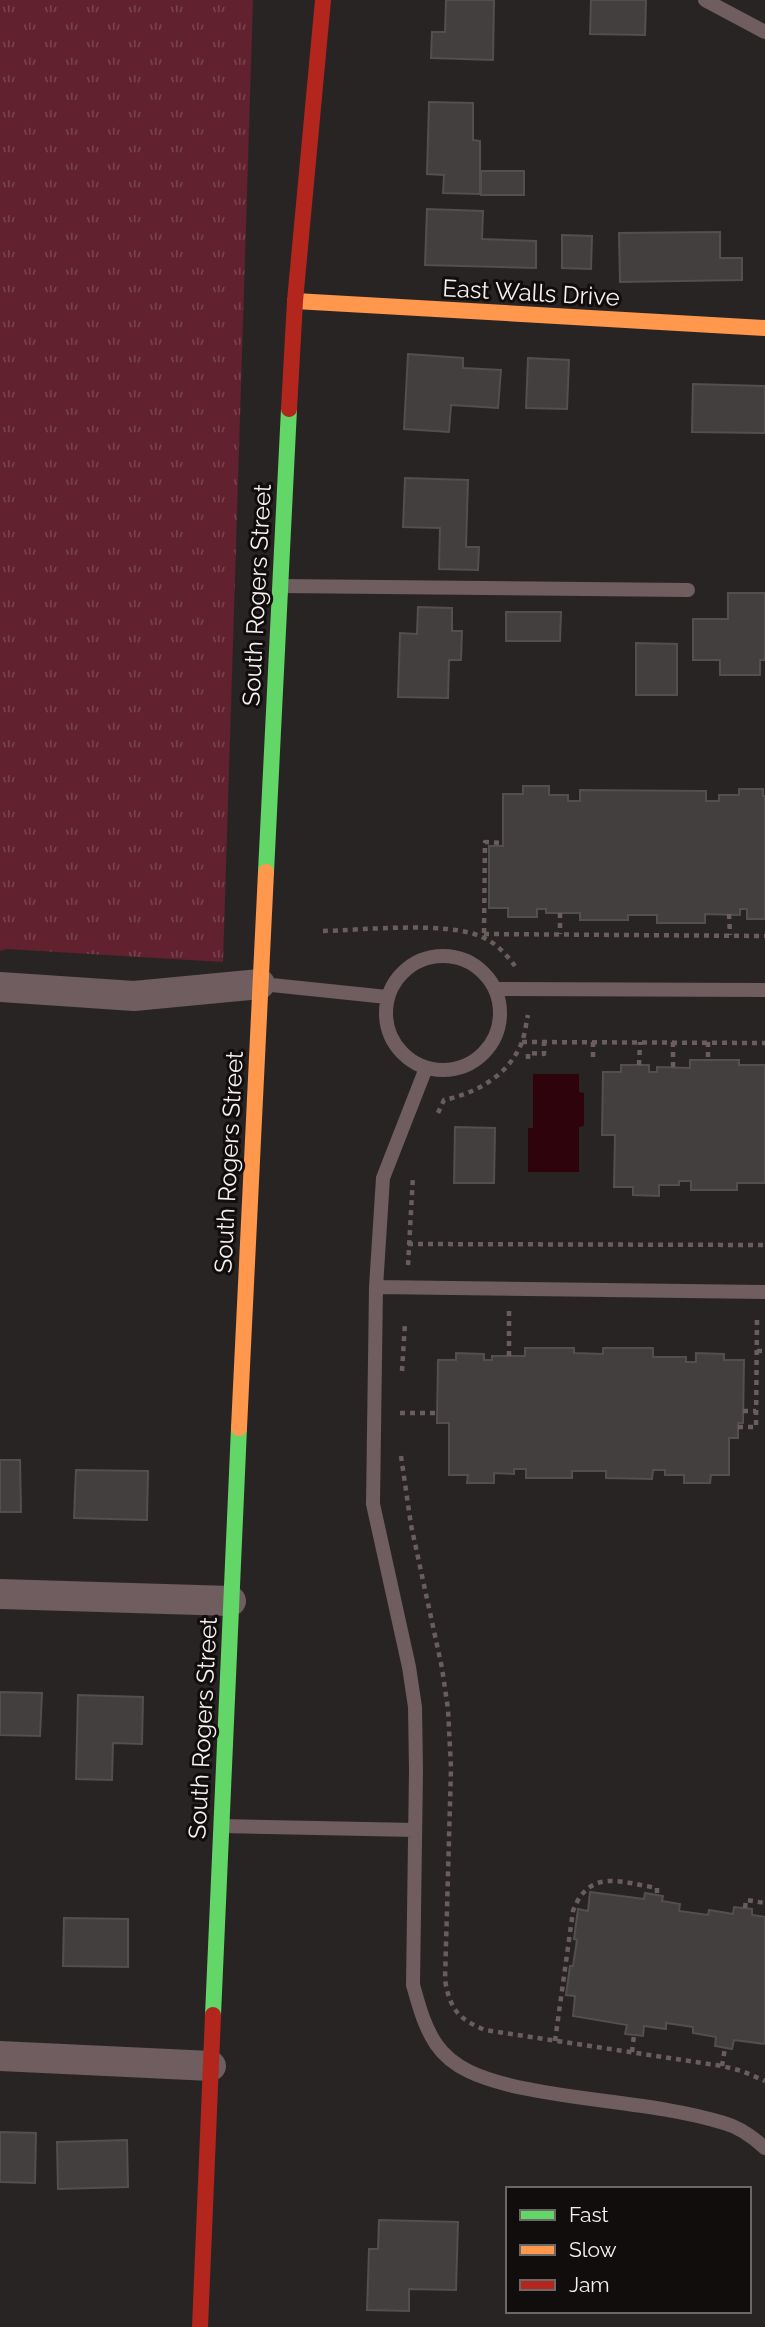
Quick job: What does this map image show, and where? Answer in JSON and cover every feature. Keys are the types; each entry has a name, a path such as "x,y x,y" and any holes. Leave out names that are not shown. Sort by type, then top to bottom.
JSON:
{"street":[{"name":"South Rogers Street","path":"200,2327 231,1601 295,301 323,0"},
{"name":"East Walls Drive","path":"295,301 765,328"},
{"path":"0,987 134,996 260,984"},
{"path":"0,1594 231,1601"},
{"path":"0,2056 211,2066"}],"lane":[{"path":"705,0 765,32"},
{"path":"280,586 688,590"},
{"path":"449,956 468,961 485,973 496,989 501,1009 499,1028 490,1047 478,1060 462,1068 444,1071 426,1068 410,1060 397,1048 389,1032 385,1015 387,997 396,979 411,965 429,957 449,956"},
{"path":"260,984 387,997"},
{"path":"496,989 765,990"},
{"path":"426,1068 383,1178 376,1287 373,1504 409,1667 415,1707 413,1985 422,2016 437,2046 457,2064 481,2078 527,2089 727,2123 765,2148"},
{"path":"376,1287 765,1292"},
{"path":"221,1826 415,1830"}],"path":[{"path":"503,843 485,842 484,936 506,955 515,967"},
{"path":"560,913 560,934"},
{"path":"729,914 730,935"},
{"path":"323,931 440,928 484,936 765,936"},
{"path":"434,1121 444,1100 476,1090 504,1070 522,1042 528,1015"},
{"path":"522,1042 765,1043"},
{"path":"528,1059 528,1053 544,1054 544,1042"},
{"path":"593,1042 593,1059"},
{"path":"639,1065 640,1042"},
{"path":"673,1042 673,1068"},
{"path":"708,1042 708,1060"},
{"path":"408,1269 413,1171"},
{"path":"408,1244 765,1245"},
{"path":"509,1318 509,1356"},
{"path":"402,1374 405,1323"},
{"path":"738,1427 757,1427 757,1324"},
{"path":"757,1351 765,1351"},
{"path":"400,1423 401,1400"},
{"path":"743,1411 757,1411"},
{"path":"400,1413 437,1413"},
{"path":"401,1454 411,1525 442,1668 449,1719 451,1768 445,1980 448,1997 456,2013 467,2023 485,2030 722,2066 765,2081"},
{"path":"555,2041 573,1911 582,1893 589,1886 607,1880 657,1888 657,1895"},
{"path":"745,1908 746,1900 765,1903"},
{"path":"632,2052 635,2035"},
{"path":"722,2066 725,2048"}],"green space":[{"path":"0,0 253,0 223,962 7,949 0,951"}],"shaded area":[{"path":"533,1074 579,1074 579,1092 584,1093 584,1126 579,1127 579,1172 528,1172 528,1128 533,1128"}],"building":[{"path":"446,0 494,0 493,60 431,58 432,32 445,32"},
{"path":"591,0 646,0 645,35 590,34"},
{"path":"429,102 473,103 473,140 480,141 480,194 443,193 444,175 427,174"},
{"path":"481,171 524,171 524,195 481,195"},
{"path":"427,209 483,211 482,239 536,241 536,268 425,265"},
{"path":"720,232 720,258 742,258 742,280 620,282 619,233"},
{"path":"562,235 592,236 591,269 562,268"},
{"path":"408,354 463,358 463,368 501,370 498,408 451,405 449,432 404,429"},
{"path":"528,358 569,360 567,409 526,408"},
{"path":"693,384 765,386 765,433 692,432"},
{"path":"405,478 468,480 466,547 479,547 478,570 439,569 440,528 403,527"},
{"path":"728,593 765,593 765,660 760,660 760,675 720,675 720,660 693,660 693,619 728,619"},
{"path":"418,607 452,608 452,631 462,631 461,660 449,660 448,698 398,697 400,633 417,634"},
{"path":"506,612 561,612 560,641 506,641"},
{"path":"636,643 677,644 677,695 636,695"},
{"path":"523,786 549,786 549,795 568,795 568,801 580,801 580,790 706,791 706,801 719,801 719,795 739,795 739,789 763,789 765,919 747,919 747,909 740,909 740,915 705,914 705,923 657,923 657,915 628,915 628,920 580,920 580,913 546,913 546,909 537,909 537,917 508,917 508,908 489,908 489,846 503,846 503,794 523,794"},
{"path":"690,1060 739,1060 739,1065 765,1065 765,1183 737,1183 737,1190 691,1190 691,1181 679,1181 679,1185 659,1185 659,1196 633,1195 633,1187 614,1187 615,1135 602,1135 603,1072 621,1072 621,1065 649,1065 649,1072 657,1072 657,1067 690,1068"},
{"path":"455,1127 495,1128 494,1183 454,1183"},
{"path":"525,1348 574,1348 574,1353 603,1354 603,1348 653,1348 653,1357 686,1357 686,1362 696,1362 696,1353 724,1354 724,1360 744,1360 743,1423 738,1423 738,1438 729,1438 729,1475 711,1475 710,1483 684,1483 684,1475 665,1475 665,1470 653,1470 652,1479 606,1478 606,1471 572,1471 572,1478 526,1478 526,1469 514,1469 514,1474 494,1473 494,1483 467,1483 468,1475 449,1475 449,1423 437,1423 438,1360 456,1360 456,1353 484,1354 484,1360 492,1360 492,1356 525,1356"},
{"path":"0,1460 20,1460 21,1512 0,1512"},
{"path":"76,1470 148,1471 147,1520 74,1518"},
{"path":"0,1692 42,1693 40,1736 0,1735"},
{"path":"78,1695 143,1697 142,1744 113,1743 112,1780 76,1779"},
{"path":"590,1892 644,1899 645,1893 663,1896 662,1901 680,1904 679,1911 708,1915 709,1910 733,1914 734,1907 752,1909 752,1915 765,1917 765,2044 734,2040 732,2049 715,2046 716,2037 693,2033 693,2027 666,2023 666,2029 644,2026 643,2036 625,2034 627,2025 573,2016 575,1996 566,1995 577,1940 574,1939 578,1909 588,1911"},
{"path":"64,1918 128,1919 128,1967 63,1966"},
{"path":"0,2132 36,2133 35,2183 0,2182"},
{"path":"127,2140 128,2187 58,2189 57,2142"},
{"path":"379,2220 458,2222 456,2290 409,2289 409,2311 367,2310 369,2249 378,2249"}],"traffic: fast":[{"path":"266,872 289,409"},
{"path":"213,2015 239,1428"}],"traffic: slow":[{"path":"295,301 765,328"},
{"path":"239,1428 266,872"}],"traffic: jam":[{"path":"289,409 295,301 323,0"},
{"path":"200,2327 213,2015"}]}
